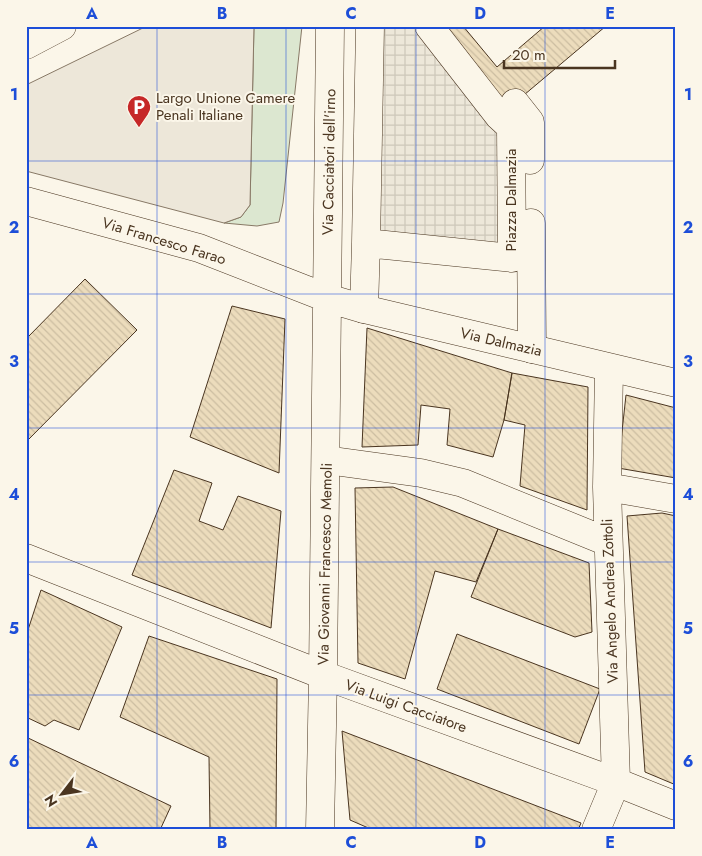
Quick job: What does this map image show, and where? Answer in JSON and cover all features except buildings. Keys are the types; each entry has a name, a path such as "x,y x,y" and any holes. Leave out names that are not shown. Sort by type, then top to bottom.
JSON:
{"street":[{"path":"26,45 62,26"},
{"name":"Via Cacciatori dell'irno","path":"327,298 330,26"},
{"path":"364,309 370,26"},
{"name":"Piazza Dalmazia","path":"366,243 512,258 511,127 499,116 429,26"},
{"path":"515,103 530,122 532,349"},
{"name":"Via Francesco Farao","path":"26,201 199,248 327,298"},
{"name":"Via Dalmazia","path":"327,298 364,309 676,383"},
{"name":"Via Giovanni Francesco Memoli","path":"320,830 324,675 327,298"},
{"name":"Via Angelo Andrea Zottoli","path":"596,830 616,782 607,487 609,368"},
{"path":"326,460 421,473 463,484 608,542"},
{"path":"607,487 676,499"},
{"name":"Via Luigi Cacciatore","path":"26,558 324,675 616,782 676,806"}],"green space":[{"path":"254,26 302,26 283,203 279,222 257,226 224,223 241,217 250,205"}],"shaded area":[{"name":"Largo Unione Camere Penali Italiane","path":"147,26 254,26 250,205 241,217 224,223 26,171 26,85"},
{"path":"370,26 429,26 499,116 512,258 366,243"}],"place":[{"name":"Largo Unione Camere Penali Italiane","path":"139,128"}]}
